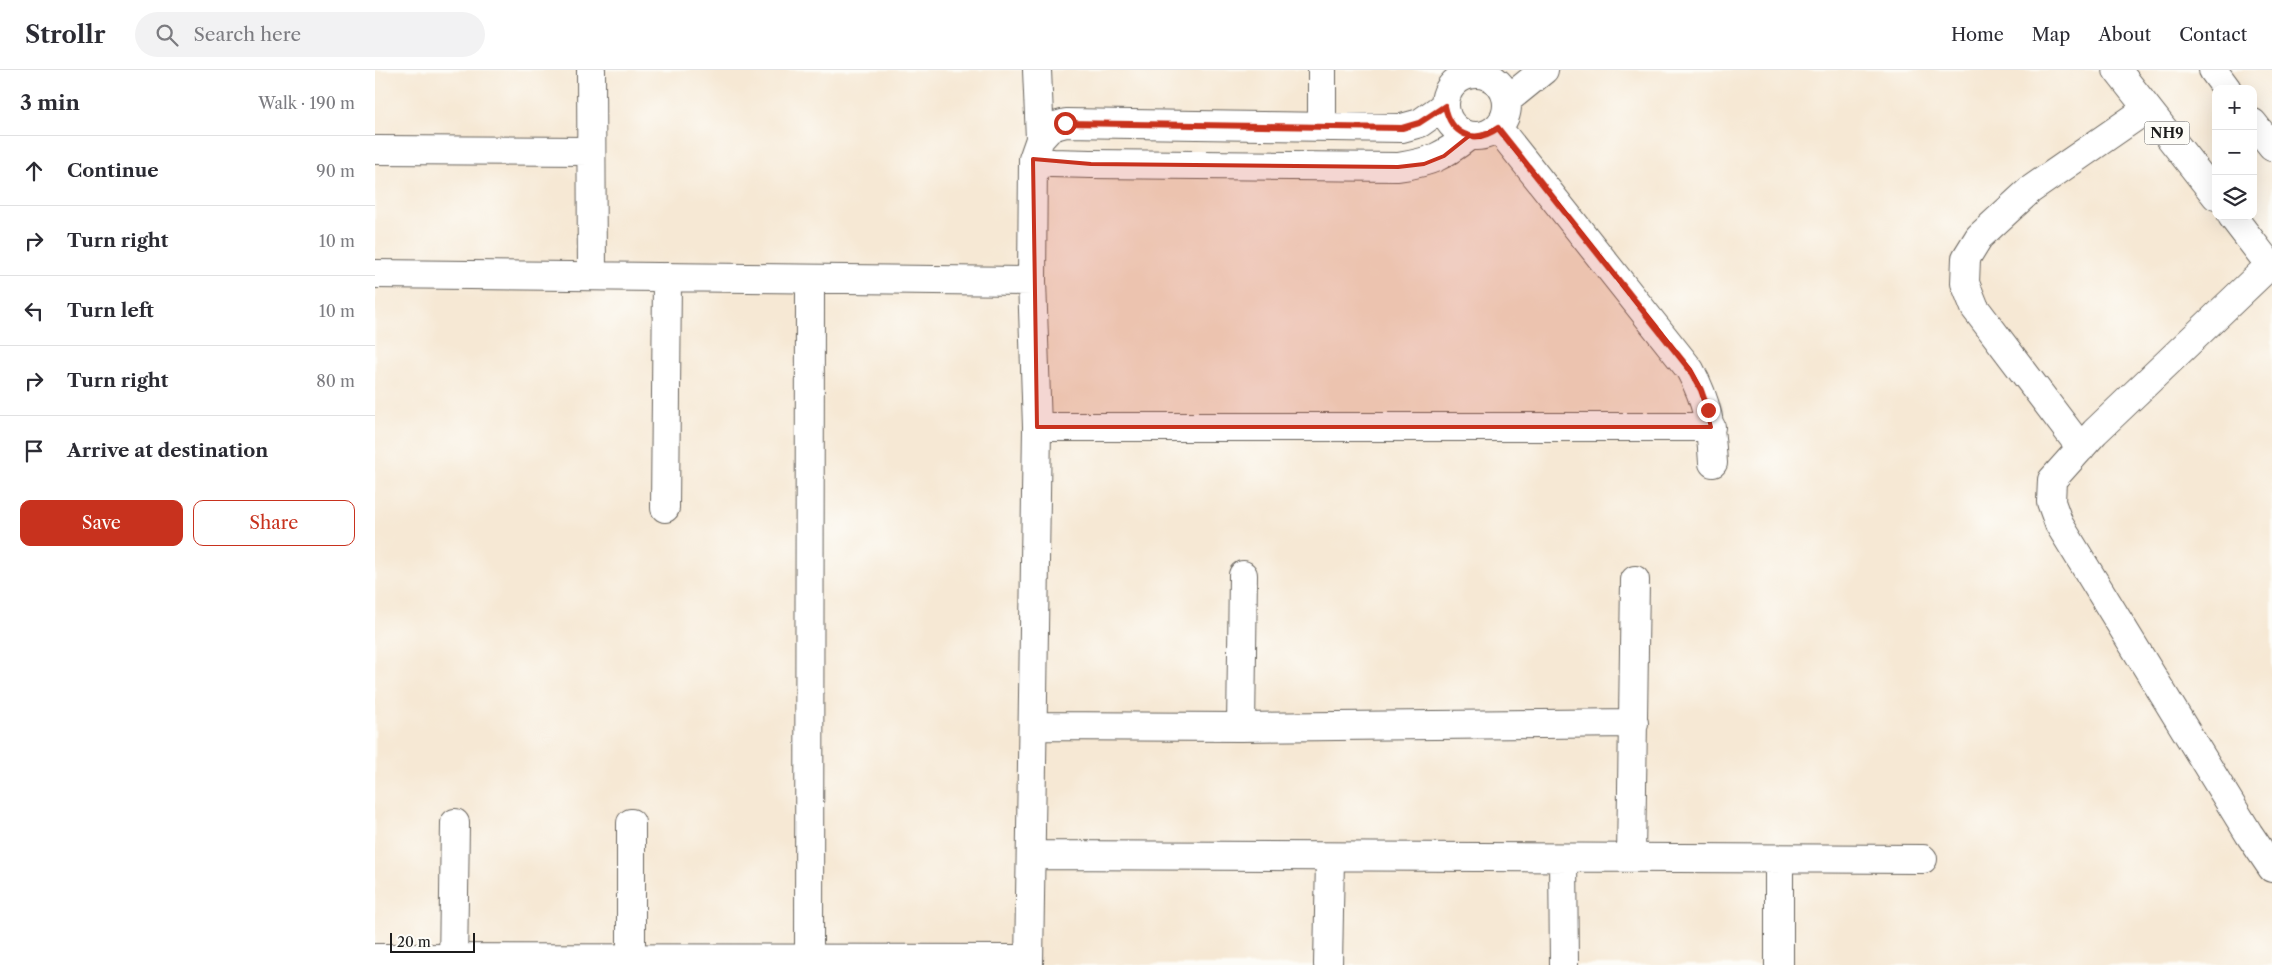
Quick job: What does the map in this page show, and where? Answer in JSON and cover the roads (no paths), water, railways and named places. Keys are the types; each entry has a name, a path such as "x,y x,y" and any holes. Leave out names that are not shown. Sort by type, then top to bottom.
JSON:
{"main road":[{"path":"591,70 592,276"},
{"path":"375,958 453,961 809,957 1029,962 1037,427 1032,281 1037,70"},
{"path":"1322,70 1322,127"},
{"path":"1507,100 1544,70"},
{"name":"NH9","path":"2117,70 2212,191"},
{"path":"2213,70 2224,85"},
{"path":"1494,73 1504,90 1508,110 1498,128 1490,134 1469,136 1460,132 1452,126 1445,106 1455,75 1494,73"},
{"path":"1036,149 1051,127 1065,123 1402,128 1419,123 1445,106"},
{"path":"2081,448 1975,308 1965,283 1966,258 1979,237 2030,190 2147,108"},
{"path":"1498,128 1690,370 1701,390 1711,427 1713,464"},
{"path":"2257,128 2272,147"},
{"path":"1036,149 1052,163 1398,167 1424,164 1444,156 1469,136"},
{"path":"375,150 591,151"},
{"path":"2235,220 2271,266 2095,432 2053,480 2051,502 2059,524 2249,834 2272,868"},
{"path":"375,274 1032,281"},
{"path":"665,508 667,276"},
{"path":"809,957 810,279"},
{"path":"1037,427 1711,427"},
{"path":"1241,727 1243,575"},
{"path":"1631,858 1635,580"},
{"path":"1033,726 1241,727 1634,724"},
{"path":"453,961 455,823"},
{"path":"631,823 631,959"},
{"path":"1032,855 1329,858 1923,859"},
{"path":"1327,965 1329,858"},
{"path":"1563,858 1564,965"},
{"path":"1779,859 1779,965"}]}
